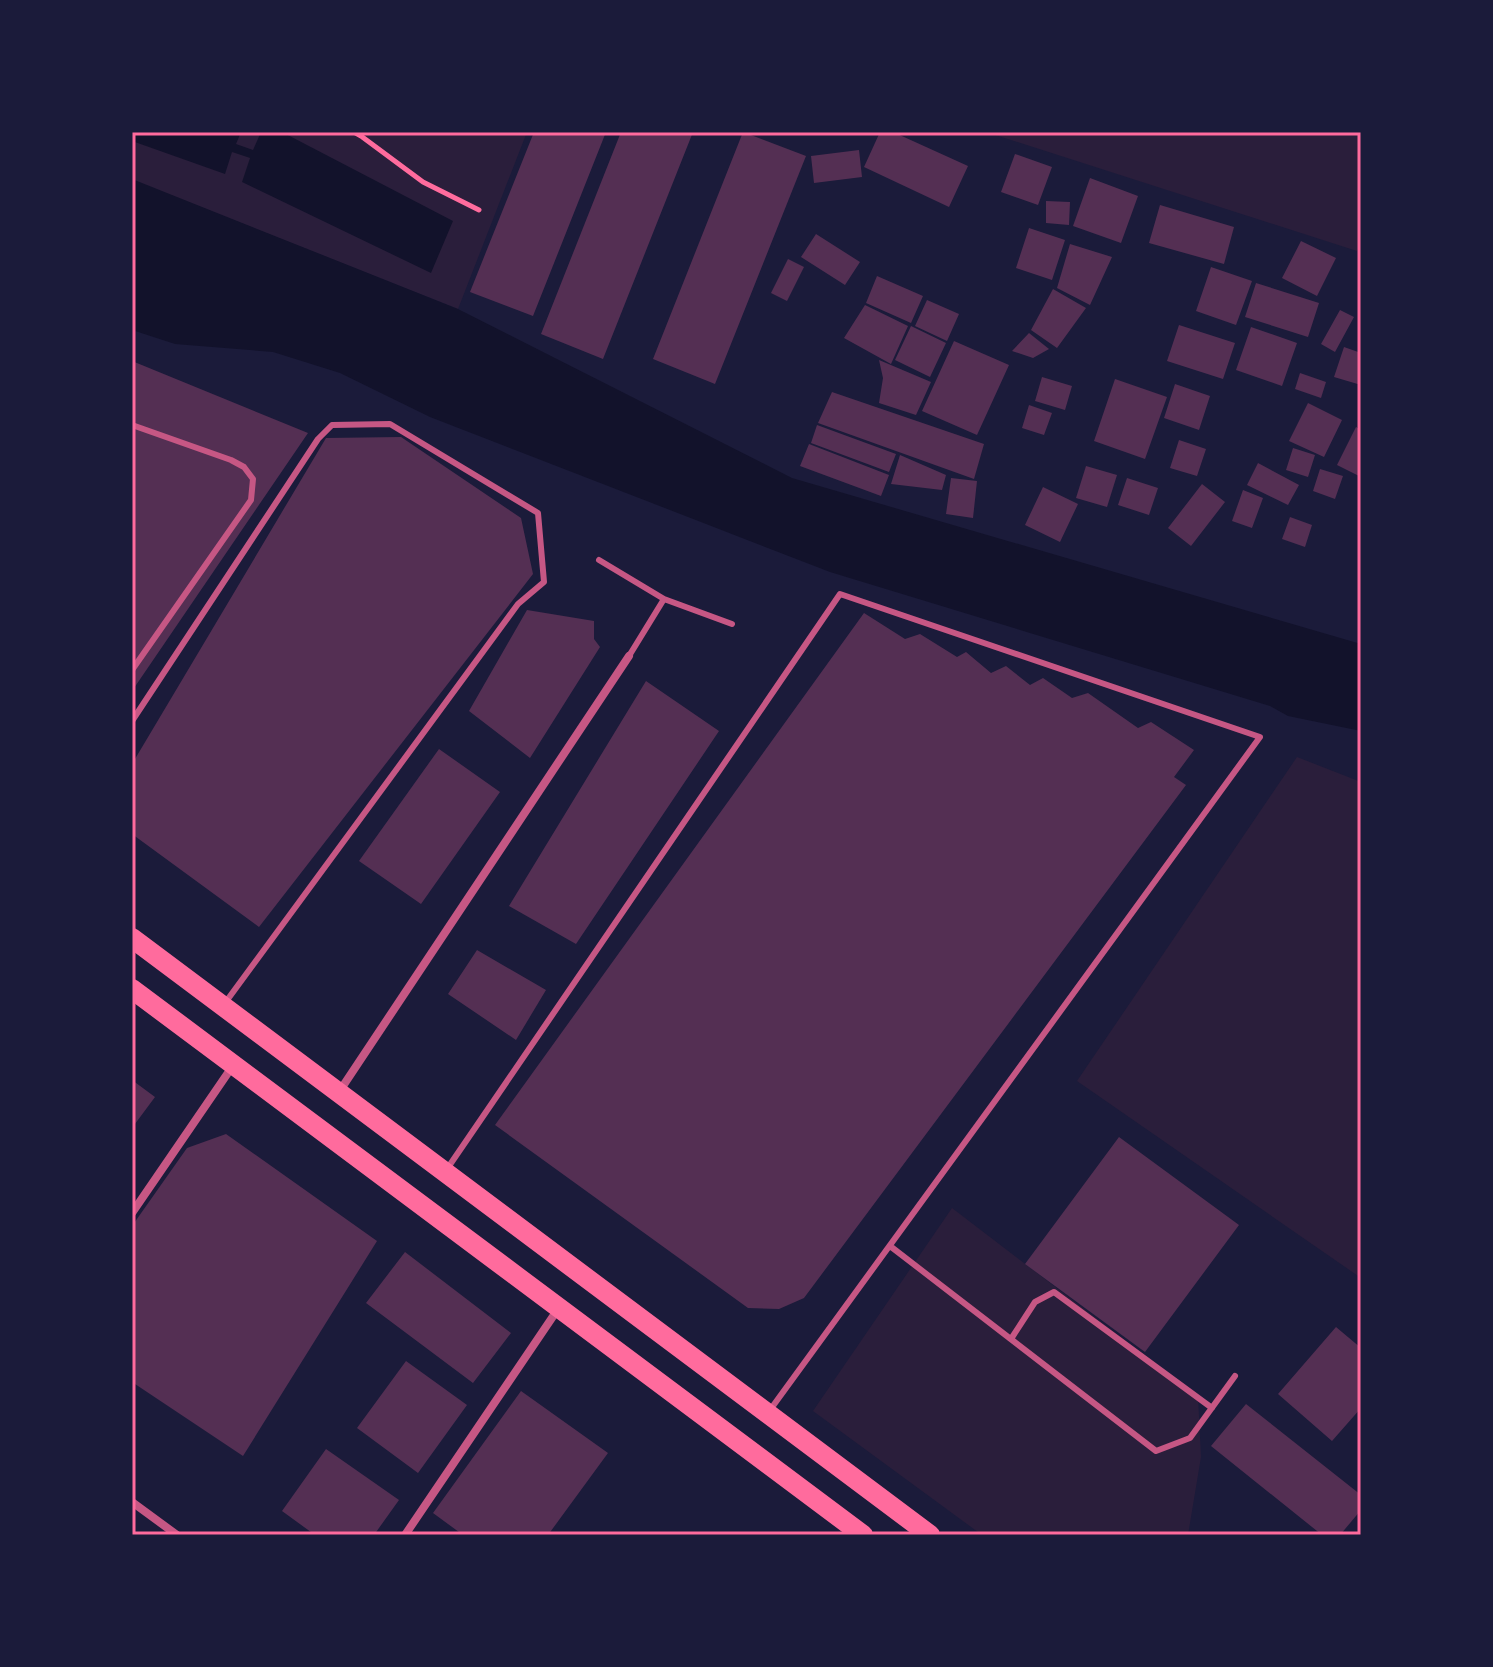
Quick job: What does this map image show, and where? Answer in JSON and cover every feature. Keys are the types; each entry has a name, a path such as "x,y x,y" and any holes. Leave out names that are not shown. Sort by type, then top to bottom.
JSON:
{"main road":[{"path":"132,938 930,1535"},
{"path":"132,989 863,1535"}],"street":[{"path":"338,1092 629,656"},
{"path":"132,1213 233,1067"},
{"path":"405,1535 559,1309"},
{"path":"132,1502 177,1535"}],"lane":[{"path":"132,721 318,439 332,425 390,424 538,513 544,582 518,604 223,1006"},
{"path":"132,425 231,460 244,467 253,479 251,500 132,670"},
{"path":"599,560 664,599 732,624"},
{"path":"444,1172 840,594 1260,737 767,1413"},
{"path":"629,656 664,599"},
{"path":"890,1246 1156,1451 1190,1438 1235,1376"},
{"path":"1011,1339 1035,1302 1054,1292 1212,1408"}],"path":[{"path":"354,132 362,134 423,182 479,210"}],"shaded area":[{"path":"132,132 527,132 458,309 132,180"},
{"path":"133,132 241,132 236,144 253,150 261,132 282,132 453,221 431,273 242,182 250,158 232,152 225,174 132,141"},
{"path":"986,132 1361,132 1361,243 1357,251"},
{"path":"132,179 458,309 792,478 1361,644 1361,731 1288,716 1270,706 830,572 430,417 340,373 273,352 175,344 132,330"},
{"path":"1297,757 1361,782 1361,1278 1077,1081"},
{"path":"952,1208 1198,1396 1201,1457 1188,1535 982,1535 813,1411"}],"building":[{"path":"534,132 606,132 533,316 470,292"},
{"path":"621,132 693,132 603,359 541,334"},
{"path":"743,132 806,156 715,384 653,359"},
{"path":"880,132 893,132 968,166 949,207 864,167"},
{"path":"859,150 862,177 814,183 811,156"},
{"path":"1015,154 1052,167 1038,205 1001,192"},
{"path":"1090,178 1138,196 1121,243 1073,226"},
{"path":"1046,201 1070,202 1069,225 1046,223"},
{"path":"1160,205 1234,227 1224,264 1149,243"},
{"path":"1029,228 1065,240 1052,280 1016,268"},
{"path":"816,234 860,262 845,285 801,257"},
{"path":"1301,241 1336,258 1317,296 1282,278"},
{"path":"1070,244 1112,257 1090,305 1057,288"},
{"path":"788,259 804,267 787,301 771,293"},
{"path":"1211,267 1252,281 1236,325 1196,311"},
{"path":"877,276 923,296 911,323 866,303"},
{"path":"1256,283 1319,303 1308,337 1245,317"},
{"path":"1053,289 1086,308 1057,348 1031,330"},
{"path":"927,300 959,314 947,341 915,326"},
{"path":"865,305 908,326 891,364 844,338"},
{"path":"1340,310 1354,317 1335,352 1321,344"},
{"path":"1179,325 1235,343 1223,379 1167,361"},
{"path":"911,326 946,343 930,377 895,360"},
{"path":"1251,327 1297,343 1282,386 1236,370"},
{"path":"1029,333 1049,349 1033,358 1012,351"},
{"path":"954,341 1009,365 977,435 922,411"},
{"path":"1344,347 1361,353 1361,385 1334,377"},
{"path":"879,360 931,382 916,415 879,403 883,378"},
{"path":"132,361 308,433 132,691"},
{"path":"1300,373 1326,382 1321,398 1295,389"},
{"path":"1042,377 1072,386 1065,410 1035,401"},
{"path":"1115,379 1167,397 1145,459 1094,441"},
{"path":"1175,384 1210,396 1199,430 1164,418"},
{"path":"832,392 984,444 974,479 818,423"},
{"path":"1308,403 1342,420 1324,457 1289,441"},
{"path":"1029,405 1052,413 1044,435 1022,428"},
{"path":"817,425 896,454 889,472 811,443"},
{"path":"1356,427 1361,430 1361,477 1337,465"},
{"path":"401,437 521,518 533,574 259,927 132,834 132,764 326,438"},
{"path":"1179,440 1206,449 1197,476 1170,468"},
{"path":"809,444 889,475 881,496 800,466"},
{"path":"1293,448 1315,455 1308,477 1286,470"},
{"path":"900,455 946,475 942,490 891,484"},
{"path":"1258,463 1299,485 1288,505 1247,485"},
{"path":"1086,466 1117,475 1107,507 1076,498"},
{"path":"1320,469 1343,476 1335,499 1313,491"},
{"path":"951,478 977,481 973,518 946,514"},
{"path":"1127,478 1158,488 1149,515 1118,505"},
{"path":"1202,484 1225,502 1191,546 1168,528"},
{"path":"1043,487 1078,504 1060,542 1025,525"},
{"path":"1243,490 1263,498 1252,528 1232,521"},
{"path":"1290,517 1312,525 1305,547 1282,539"},
{"path":"527,610 594,621 594,639 600,647 530,758 469,711"},
{"path":"864,613 905,639 920,634 957,657 966,652 991,673 1006,666 1030,685 1043,678 1072,698 1088,693 1138,728 1151,722 1194,750 1174,777 1186,785 804,1298 779,1309 748,1308 495,1125"},
{"path":"646,681 719,731 576,944 509,906"},
{"path":"439,749 500,792 421,904 359,861"},
{"path":"477,950 546,990 516,1040 448,994"},
{"path":"132,1080 155,1097 132,1128"},
{"path":"226,1134 377,1241 243,1456 132,1382 132,1226 187,1148"},
{"path":"1119,1137 1239,1225 1145,1352 1025,1264"},
{"path":"405,1252 511,1333 473,1383 366,1303"},
{"path":"1336,1327 1361,1348 1361,1408 1332,1441 1278,1394"},
{"path":"406,1361 467,1405 418,1473 357,1428"},
{"path":"521,1391 608,1453 548,1535 463,1535 433,1513"},
{"path":"1246,1404 1361,1495 1361,1510 1340,1535 1322,1535 1211,1446"},
{"path":"326,1449 399,1500 374,1535 315,1535 282,1511"}]}
